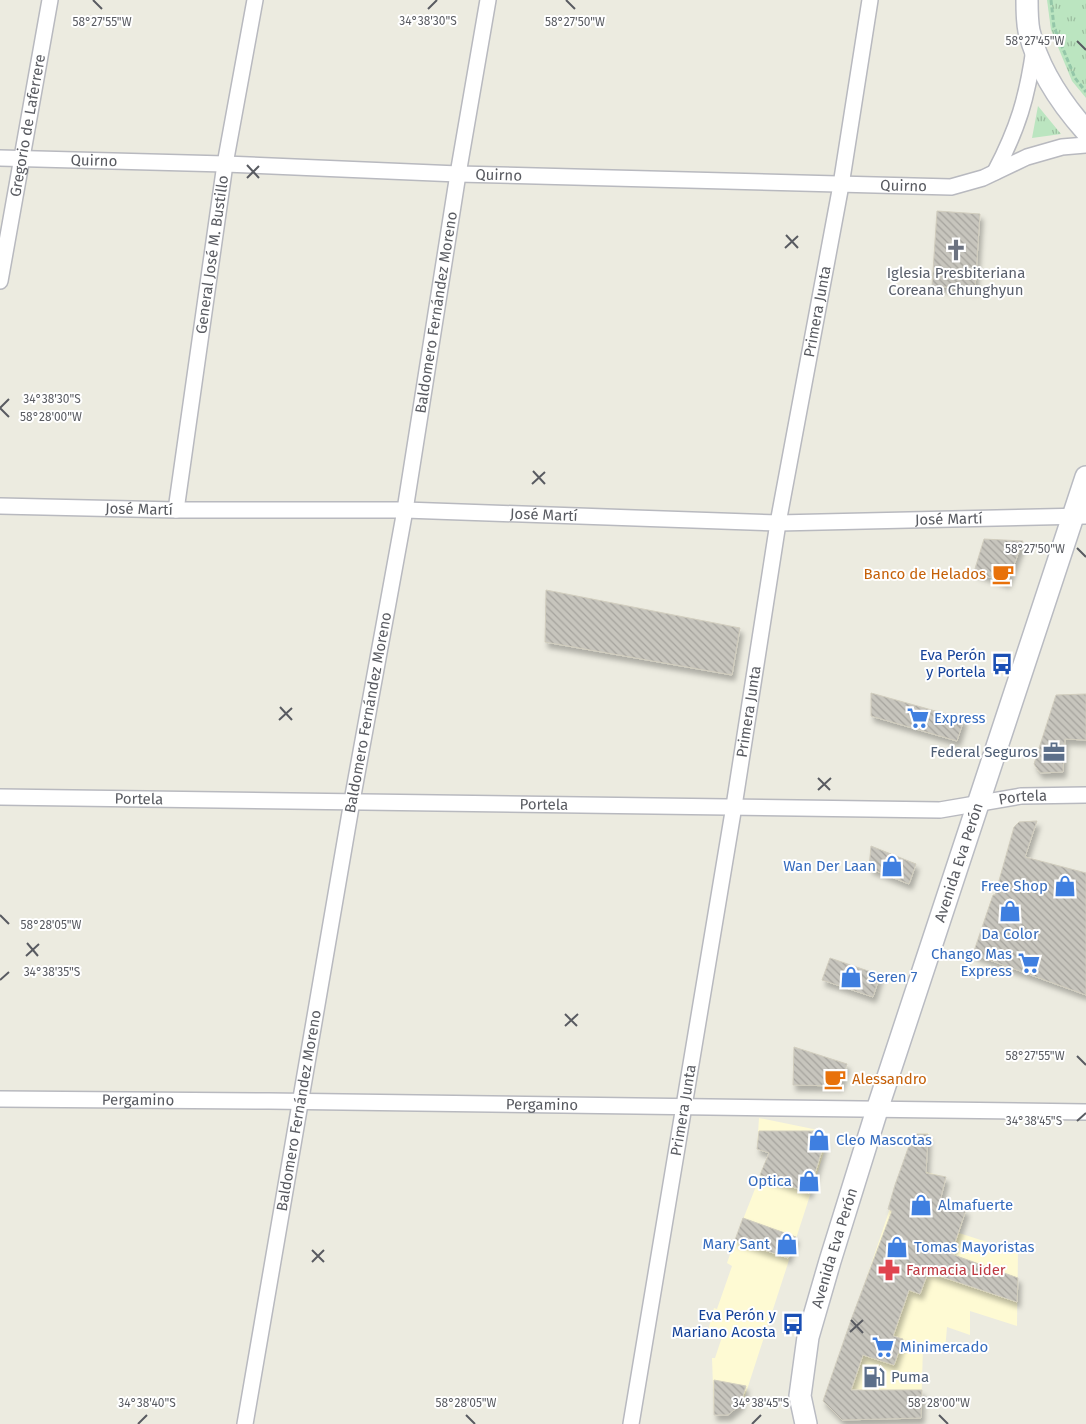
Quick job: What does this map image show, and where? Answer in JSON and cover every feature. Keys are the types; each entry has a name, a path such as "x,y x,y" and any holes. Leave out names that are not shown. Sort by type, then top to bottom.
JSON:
{"main road":[{"path":"1015,0 1052,84 1072,116 1086,131"},
{"path":"1027,0 1032,39"},
{"name":"Avenida Eva Perón","path":"806,1424 800,1396 808,1337 877,1110 1051,581 1080,516 1086,477"}],"street":[{"name":"Gregorio de Laferrere","path":"0,282 50,0"},
{"name":"General José M. Bustillo","path":"176,510 225,164 255,0"},
{"name":"Baldomero Fernández Moreno","path":"246,1424 352,801 405,510 458,174 488,0"},
{"name":"Primera Junta","path":"631,1424 734,806 778,523 841,185 870,0"},
{"path":"995,172 1010,143 1022,113 1030,81 1032,39"},
{"name":"Quirno","path":"0,158 225,164 458,174 951,187 967,184 1027,157 1062,147 1086,145"},
{"name":"José Martí","path":"0,506 176,510 405,510 778,523 1080,516"},
{"name":"Portela","path":"0,797 940,810 1021,796 1086,795"},
{"name":"Pergamino","path":"0,1100 1086,1112"}],"path":[{"path":"1051,0 1054,27 1075,78 1085,89"}],"shaded area":[{"path":"759,1118 818,1130 827,1143 742,1405 727,1412 714,1415 712,1358 715,1358 722,1337 708,1331 714,1308 717,1309 732,1266 727,1263 769,1153 757,1149"},
{"path":"930,1133 928,1134 926,1172 946,1177 940,1201 966,1210 959,1233 1018,1252 1017,1326 970,1311 970,1335 947,1327 945,1351 923,1345 921,1418 825,1401 912,1143 917,1134"}],"green space":[{"path":"1047,0 1086,0 1086,98 1072,81 1051,30"},
{"path":"1038,106 1061,134 1032,138"}],"building":[{"name":"Iglesia Presbiteriana Coreana Chunghyun","path":"937,211 980,214 975,289 932,286"},
{"path":"984,539 1023,541 1007,583 974,572"},
{"path":"546,590 740,628 732,675 545,642"},
{"name":"Express","path":"871,693 964,719 957,741 871,716"},
{"path":"1086,694 1086,740 1065,739 1063,772 1040,773 1034,764 1056,695"},
{"path":"1037,821 1025,857 1086,873 1086,995 973,954 993,895 995,895 1014,827 1019,822"},
{"name":"Wan Der Laan","path":"871,846 916,864 909,884 869,868"},
{"name":"Seren 7","path":"830,958 880,975 873,997 822,980"},
{"path":"794,1047 847,1064 840,1086 793,1085"},
{"path":"759,1131 818,1131 825,1140 809,1193 760,1175 769,1153 757,1149"},
{"path":"917,1134 928,1134 926,1173 946,1177 940,1201 966,1210 951,1254 1018,1278 1017,1302 928,1272 920,1294 909,1290 893,1336 903,1339 894,1365 863,1355 851,1390 922,1390 921,1418 842,1420 823,1401 892,1211 888,1209 895,1185 911,1140"},
{"path":"743,1218 796,1237 788,1258 735,1240"},
{"path":"714,1380 746,1386 740,1405 728,1415 714,1415"}],"place":[{"name":"Iglesia Presbiteriana Coreana Chunghyun","path":"956,250"},
{"name":"Banco de Helados","path":"1003,574"},
{"name":"Eva Perón y Portela","path":"1002,664"},
{"name":"Express","path":"918,718"},
{"name":"Federal Seguros","path":"1054,752"},
{"name":"Wan Der Laan","path":"892,866"},
{"name":"Free Shop","path":"1065,886"},
{"name":"Da Color","path":"1010,911"},
{"name":"Chango Mas Express","path":"1029,963"},
{"name":"Seren 7","path":"851,977"},
{"name":"Alessandro","path":"835,1079"},
{"name":"Cleo Mascotas","path":"819,1140"},
{"name":"Optica","path":"809,1181"},
{"name":"Almafuerte","path":"921,1205"},
{"name":"Mary Sant","path":"787,1244"},
{"name":"Tomas Mayoristas","path":"897,1247"},
{"name":"Farmacia Lider","path":"889,1270"},
{"name":"Eva Perón y Mariano Acosta","path":"793,1324"},
{"name":"Minimercado","path":"883,1347"},
{"name":"Puma","path":"874,1377"}]}
